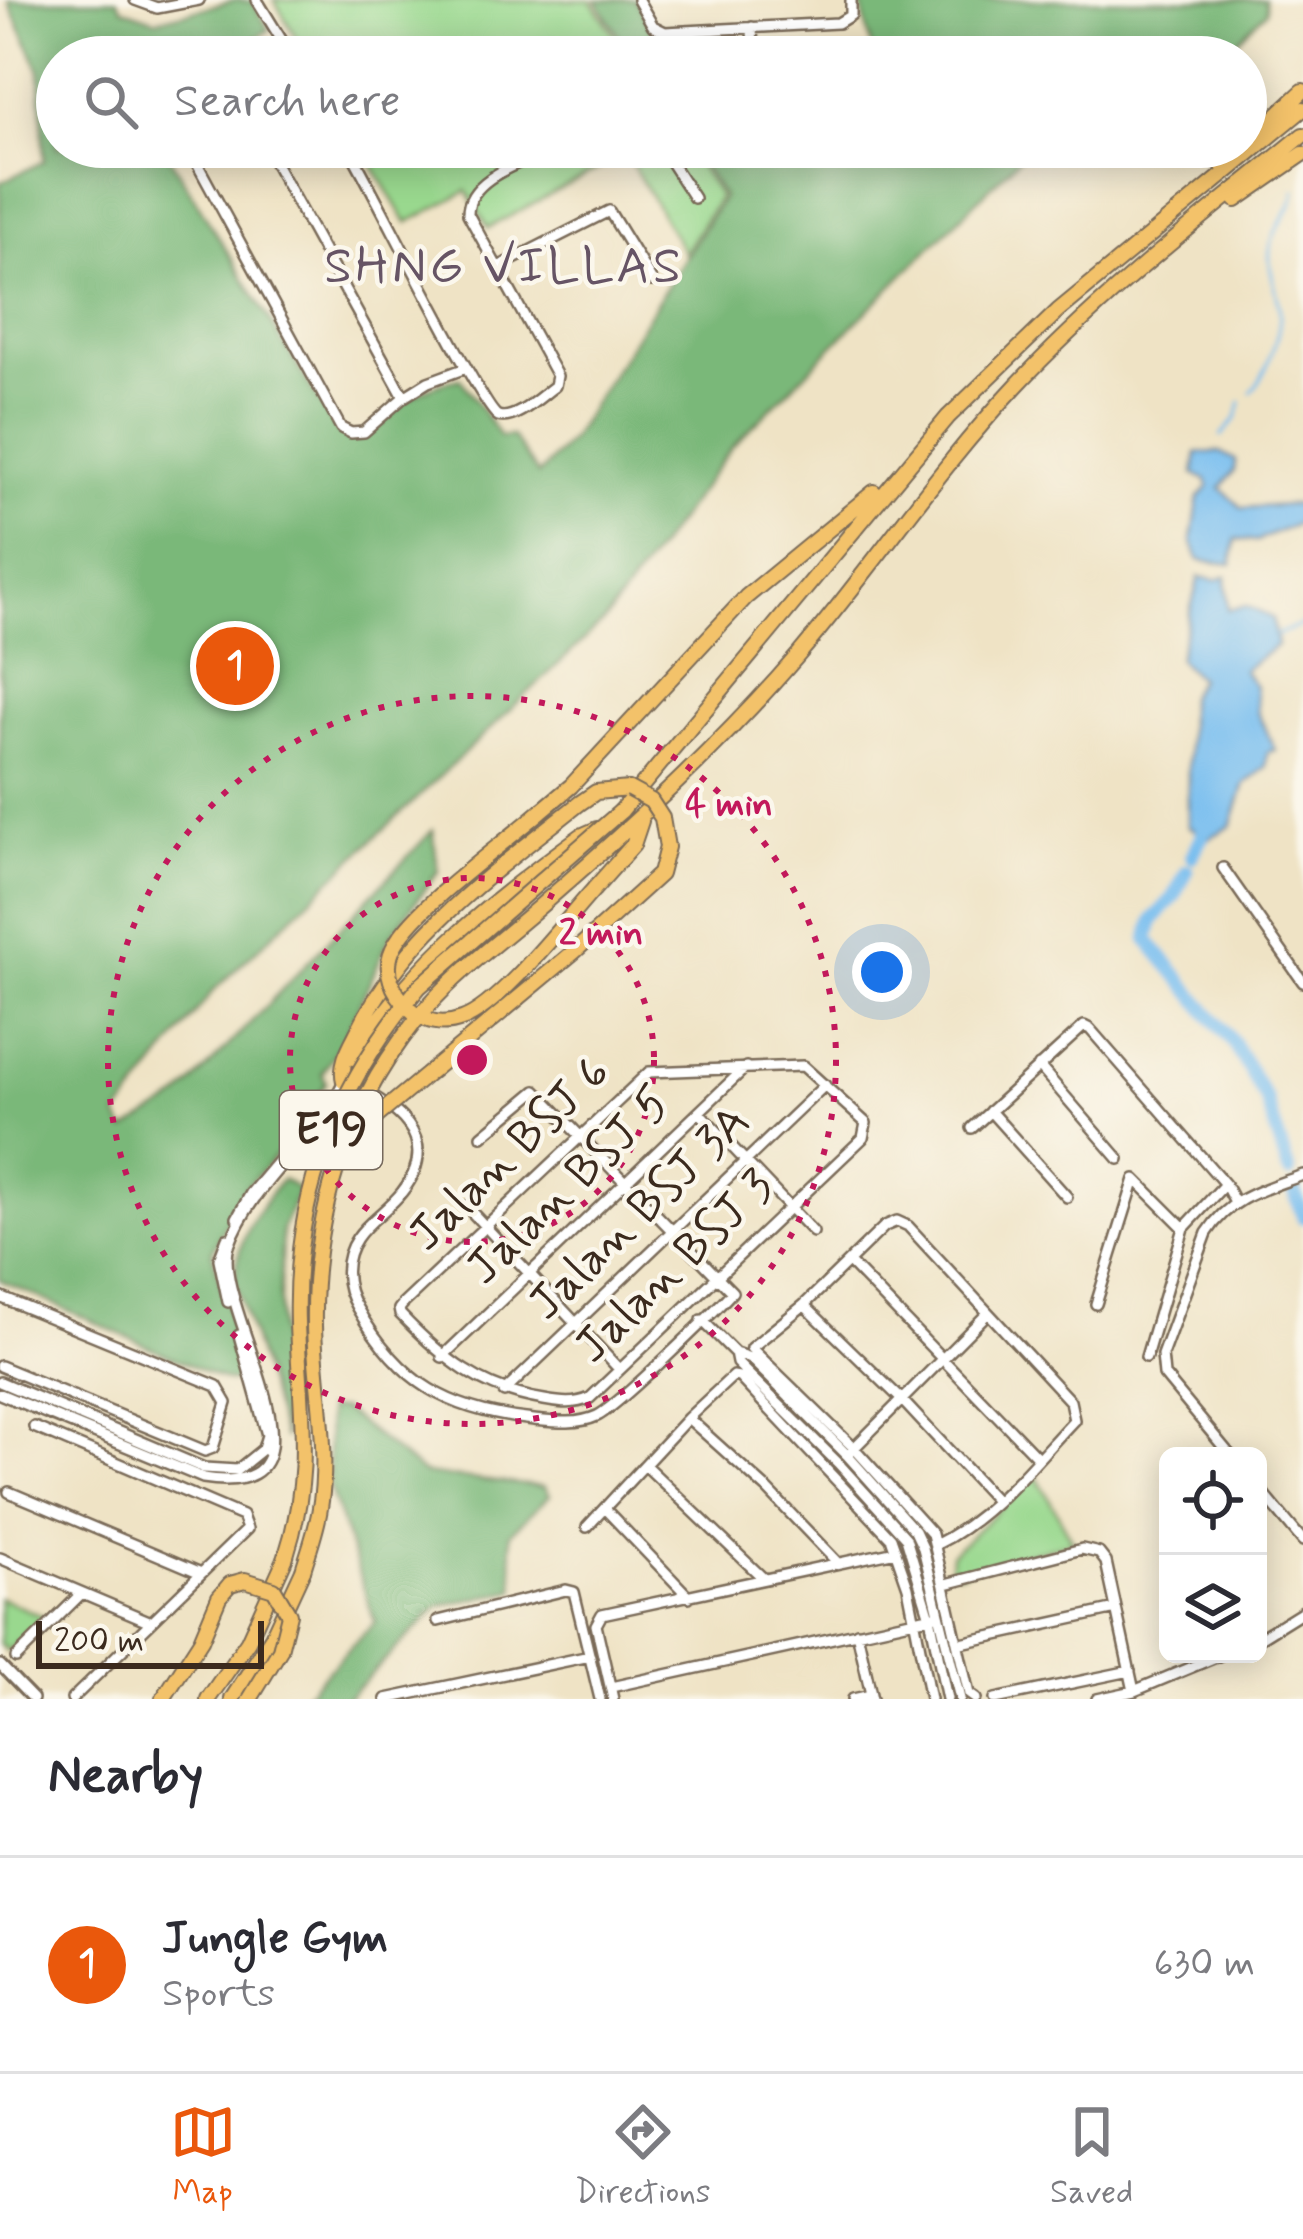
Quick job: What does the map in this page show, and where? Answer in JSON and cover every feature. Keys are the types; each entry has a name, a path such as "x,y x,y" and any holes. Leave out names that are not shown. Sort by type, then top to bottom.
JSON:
{"highway":[{"path":"1267,125 1303,91"},
{"name":"E19","path":"1267,138 1303,109"},
{"name":"E19","path":"1267,164 1303,135"},
{"path":"1147,260 1303,154"},
{"path":"1186,203 1222,168"},
{"name":"E19","path":"208,1699 248,1642 296,1525 304,1472 297,1328 299,1240 308,1192 345,1097 393,1018 419,987 621,811 947,417 1058,311 1230,168"},
{"name":"E19","path":"232,1699 272,1637 303,1570 320,1509 323,1464 314,1285 326,1201 344,1141 376,1078 432,1001 642,816 798,656 976,429 1020,381 1147,260 1262,168"},
{"path":"642,816 633,844 621,861 490,1002 463,1019 441,1023 422,1019 410,1009 391,982 387,967 393,947 410,924 571,786 746,597 898,472"},
{"path":"326,1201 356,1140 376,1117 660,874 667,832 651,801 629,789 596,792 435,924 372,1001 345,1067"},
{"path":"345,1067 408,980 465,923 581,836 607,825"},
{"path":"163,1699 201,1640 219,1597 230,1584 245,1580 274,1589 289,1614 280,1650 250,1699"}],"street":[{"path":"135,0 157,8 199,0"},
{"path":"257,0 279,36"},
{"path":"638,0 658,30 838,22 849,18 851,0"},
{"path":"752,27 752,36"},
{"path":"200,168 341,428 364,432 404,397 466,368"},
{"path":"278,168 404,397"},
{"path":"359,168 466,368 498,416 515,414 557,380 468,214 479,184 512,168"},
{"path":"675,168 694,198"},
{"path":"498,267 609,211 652,281"},
{"path":"1223,868 1303,982"},
{"path":"973,1128 1078,1029 1090,1029 1225,1184 1234,1202"},
{"name":"Jalan BSJ 6","path":"399,1309 649,1072 803,1066 866,1123 867,1130"},
{"path":"1039,1066 1119,1159"},
{"path":"345,1067 393,1105 416,1145 414,1171 402,1192 357,1237 347,1258 346,1284 377,1339 423,1386 476,1413 565,1423 603,1414 732,1292 536,1091 482,1136"},
{"path":"0,1382 204,1468 237,1470 250,1462 263,1449 265,1422 223,1286 220,1252 250,1193 345,1067"},
{"path":"0,1394 202,1478 221,1481 253,1472 272,1451 273,1420 229,1283 227,1253 257,1196 345,1067"},
{"name":"Jalan BSJ 5","path":"442,1357 746,1067"},
{"name":"Jalan BSJ 3A","path":"504,1392 825,1085"},
{"path":"990,1111 1067,1197"},
{"path":"699,1112 813,1232"},
{"name":"Jalan BSJ 3","path":"399,1309 442,1357 504,1392 579,1403 590,1398 867,1130"},
{"path":"1224,1447 1164,1375 1162,1355 1207,1232 1234,1202 1303,1175"},
{"path":"1096,1304 1135,1178 1184,1228"},
{"path":"1146,1357 1184,1228 1225,1184"},
{"path":"466,1207 618,1368"},
{"path":"937,1544 956,1535 996,1501 1075,1420 1075,1411 908,1226 897,1221 885,1226 752,1348 846,1455 937,1544 969,1694 976,1699"},
{"path":"849,1262 1038,1458"},
{"path":"0,1297 218,1386 227,1403 213,1448 196,1449 0,1366"},
{"path":"804,1305 996,1501"},
{"path":"846,1455 987,1314"},
{"path":"702,1320 734,1353 736,1363 846,1455 906,1538 936,1616 960,1699"},
{"path":"587,1527 688,1418 733,1376 739,1377 891,1538 930,1699"},
{"path":"688,1418 767,1489 837,1562"},
{"path":"34,1427 242,1516 247,1529 73,1699"},
{"path":"646,1466 764,1579"},
{"path":"9,1492 201,1573"},
{"path":"1267,1498 1303,1541"},
{"path":"604,1509 689,1598"},
{"path":"946,1584 1091,1550 1106,1562 1134,1691"},
{"path":"896,1551 598,1617 612,1693 911,1616 936,1616"},
{"path":"0,1558 151,1622"},
{"path":"438,1621 574,1592 600,1699"},
{"path":"16,1658 82,1593"},
{"path":"961,1643 1116,1609"},
{"path":"1267,1633 1303,1611"},
{"path":"936,1616 947,1699"},
{"path":"853,1699 872,1697 857,1632"},
{"path":"386,1699 590,1656"},
{"path":"1097,1699 1134,1691 1201,1663"},
{"path":"0,1665 33,1699"},
{"path":"995,1699 1130,1671"}],"green space":[{"path":"8,0 117,0 122,8 156,20 237,0 253,2 269,30 259,36 36,36 36,62"},
{"path":"274,0 591,0 615,36 295,36"},
{"path":"596,0 635,0 655,36 619,36"},
{"path":"860,0 1265,0 1266,12 1241,36 869,36"},
{"path":"36,165 176,168 337,430 348,436 367,435 414,396 460,378 500,437 512,436 538,475 571,439 723,197 704,168 1009,168 731,448 605,620 212,992 118,1116 125,1131 180,1097 433,830 438,871 390,937 343,1041 322,1073 326,1083 280,1152 243,1190 212,1252 247,1381 226,1381 0,1280 0,183"},
{"path":"374,168 600,168 488,228 467,191 407,223"},
{"path":"634,168 700,168 719,197 684,253"},
{"path":"282,1179 299,1190 282,1230 279,1325 284,1439 235,1282 249,1227"},
{"path":"327,1409 342,1409 424,1474 544,1487 550,1495 510,1533 515,1590 439,1606 346,1699 300,1699 375,1622 329,1486"},
{"path":"1036,1475 1073,1541 958,1573 950,1570 951,1554"},
{"path":"0,1598 46,1618 7,1651 0,1645"}],"water":[{"path":"1220,452 1235,460 1234,471 1221,488 1242,508 1303,504 1303,521 1257,541 1236,539 1232,564 1199,560 1192,540 1199,497 1209,487 1207,480 1194,474 1197,453"},
{"path":"1226,576 1228,609 1246,606 1272,618 1277,645 1243,670 1255,686 1257,712 1275,750 1267,752 1266,767 1245,784 1231,826 1209,838 1188,826 1188,697 1199,679 1178,659 1199,577 1217,580"}],"waterway":[{"path":"1251,392 1266,367 1277,333 1280,315 1270,250 1295,190"},
{"path":"1221,436 1237,418 1241,402"},
{"path":"1277,635 1303,624"},
{"path":"1192,856 1202,837 1203,822"},
{"path":"1187,871 1174,897 1153,920 1148,940 1232,1041 1266,1099 1289,1172"},
{"path":"1294,1190 1303,1217"}],"place":[{"name":"Jungle Gym","path":"235,666"}],"district":[{"name":"SHNG VILLAS","path":"504,268"}]}
